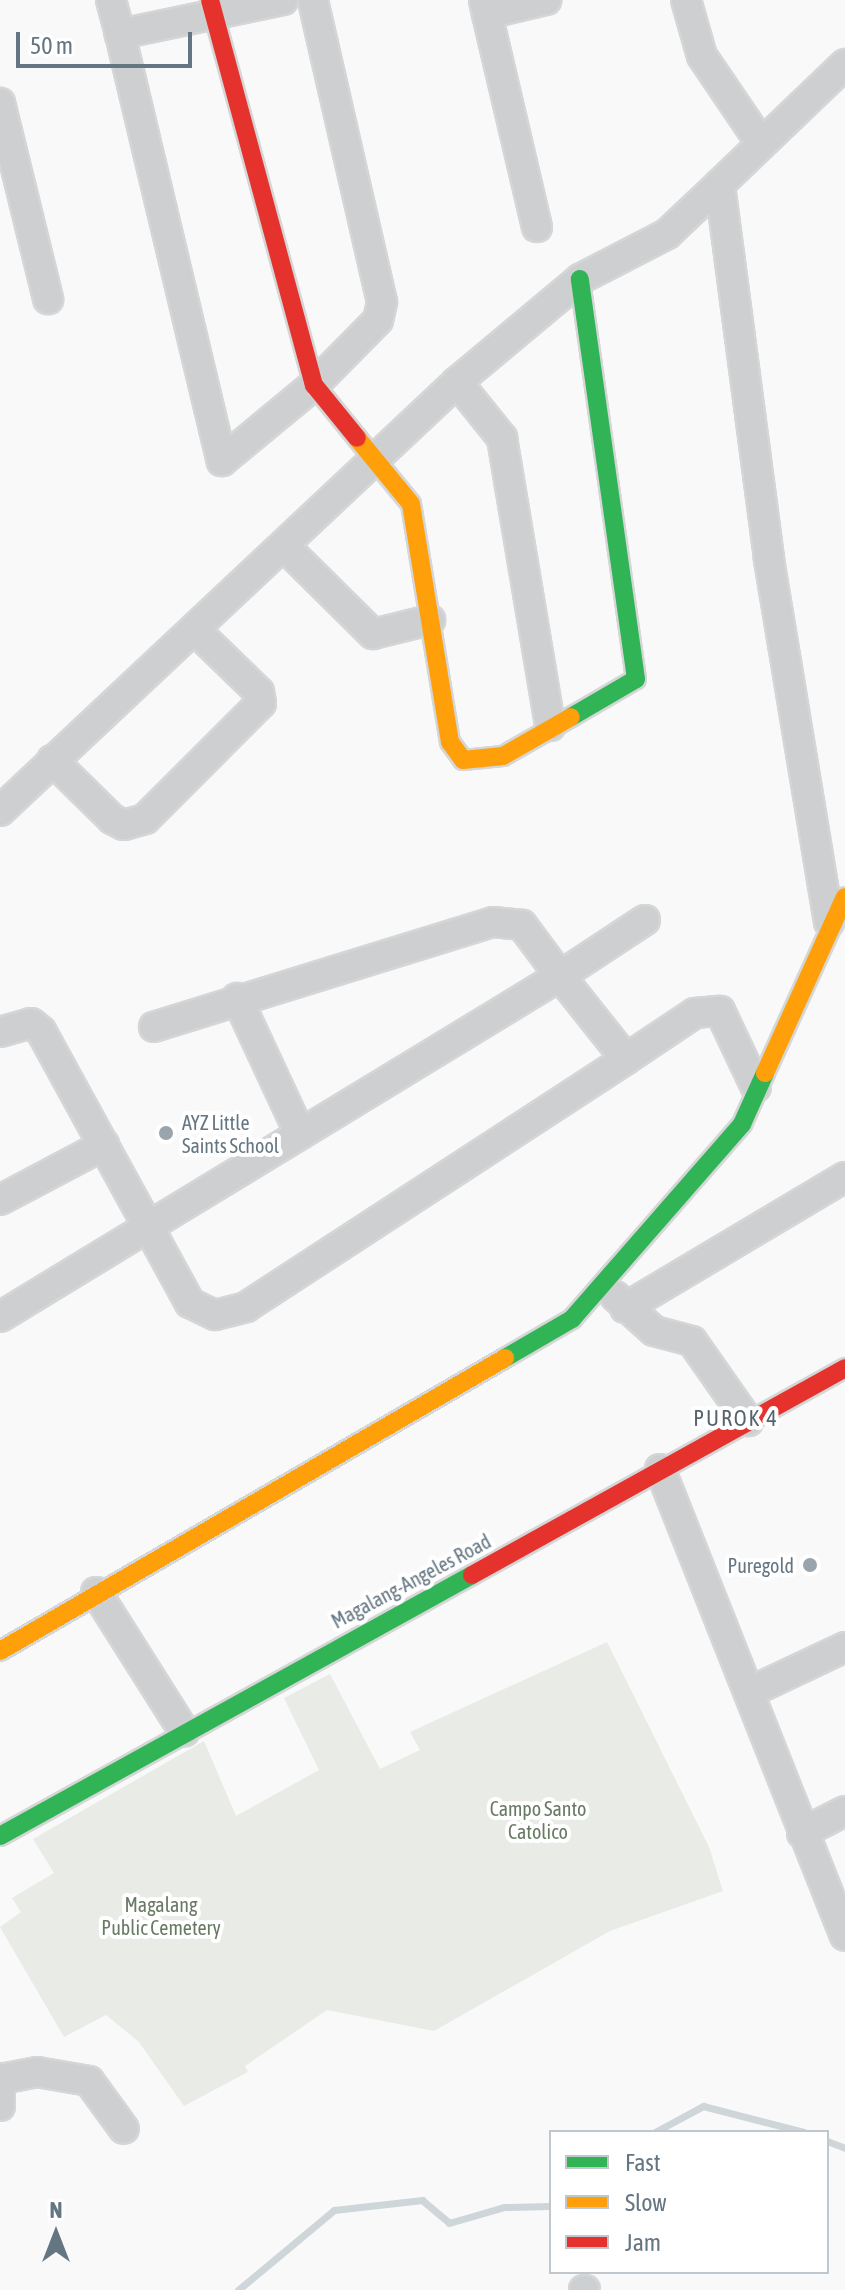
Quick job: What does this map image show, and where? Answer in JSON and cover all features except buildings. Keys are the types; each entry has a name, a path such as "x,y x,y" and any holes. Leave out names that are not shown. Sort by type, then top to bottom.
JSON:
{"street":[{"path":"111,0 222,461 314,385 378,320 382,302 313,0"},
{"path":"120,34 212,8 283,0"},
{"path":"537,227 485,7 546,0"},
{"path":"686,0 702,56 761,143"},
{"path":"212,8 314,385 411,504 454,754 503,756 550,726 632,686 638,668 580,279"},
{"path":"0,811 377,462 457,382 580,279 667,234 845,64"},
{"path":"0,103 48,299"},
{"path":"720,184 769,558 829,922"},
{"path":"457,382 502,438 550,726"},
{"path":"285,547 373,634 430,620"},
{"path":"52,760 112,819 124,825 145,819 261,703 259,692 196,631"},
{"path":"0,1651 96,1592 572,1319 606,1287 634,1240 727,1143 756,1087 829,922 845,897"},
{"path":"0,1317 150,1229 560,976 645,920"},
{"path":"154,1027 237,998 493,922 522,925 626,1059"},
{"path":"237,998 300,1134"},
{"path":"0,1032 31,1023 41,1031 190,1303 215,1315 235,1313 626,1059 714,1008 756,1087"},
{"path":"0,1200 104,1145"},
{"path":"625,1308 845,1177"},
{"path":"606,1287 625,1308 654,1331 692,1341 748,1421"},
{"name":"Magalang-Angeles Road","path":"0,1836 184,1731 845,1368"},
{"path":"660,1469 845,1936"},
{"path":"96,1592 184,1731"},
{"path":"750,1692 845,1647"},
{"path":"802,1833 845,1811"},
{"path":"0,2106 0,2078 37,2072 89,2081 124,2129"}],"green space":[{"name":"Campo Santo Catolico","path":"607,1642 709,1847 723,1891 610,1931 434,2031 327,2010 245,2066 248,2072 184,2106 139,2042 106,2015 64,2037 0,1927 21,1912 12,1898 54,1873 33,1839 204,1741 236,1816 319,1770 284,1698 330,1674 380,1769 420,1750 410,1732"}],"waterway":[{"path":"659,2130 703,2106 796,2130"},
{"path":"829,2142 845,2148"},
{"path":"238,2290 334,2210 422,2200 449,2223 504,2207 549,2206"}],"traffic: fast":[{"path":"571,717 636,679 580,279"},
{"path":"505,1358 572,1319 742,1124 765,1073"},
{"path":"0,1836 472,1575"}],"traffic: slow":[{"path":"357,438 411,504 450,742 463,760 503,756 571,717"},
{"path":"765,1073 845,897"},
{"path":"0,1651 505,1358"}],"traffic: jam":[{"path":"210,0 314,385 357,438"},
{"path":"472,1575 845,1368"}],"place":[{"name":"AYZ Little Saints School","path":"166,1133"},
{"name":"Puregold","path":"810,1565"}],"district":[{"name":"PUROK 4","path":"736,1419"}],"park label":[{"name":"Magalang Public Cemetery","path":"161,1916"}]}
